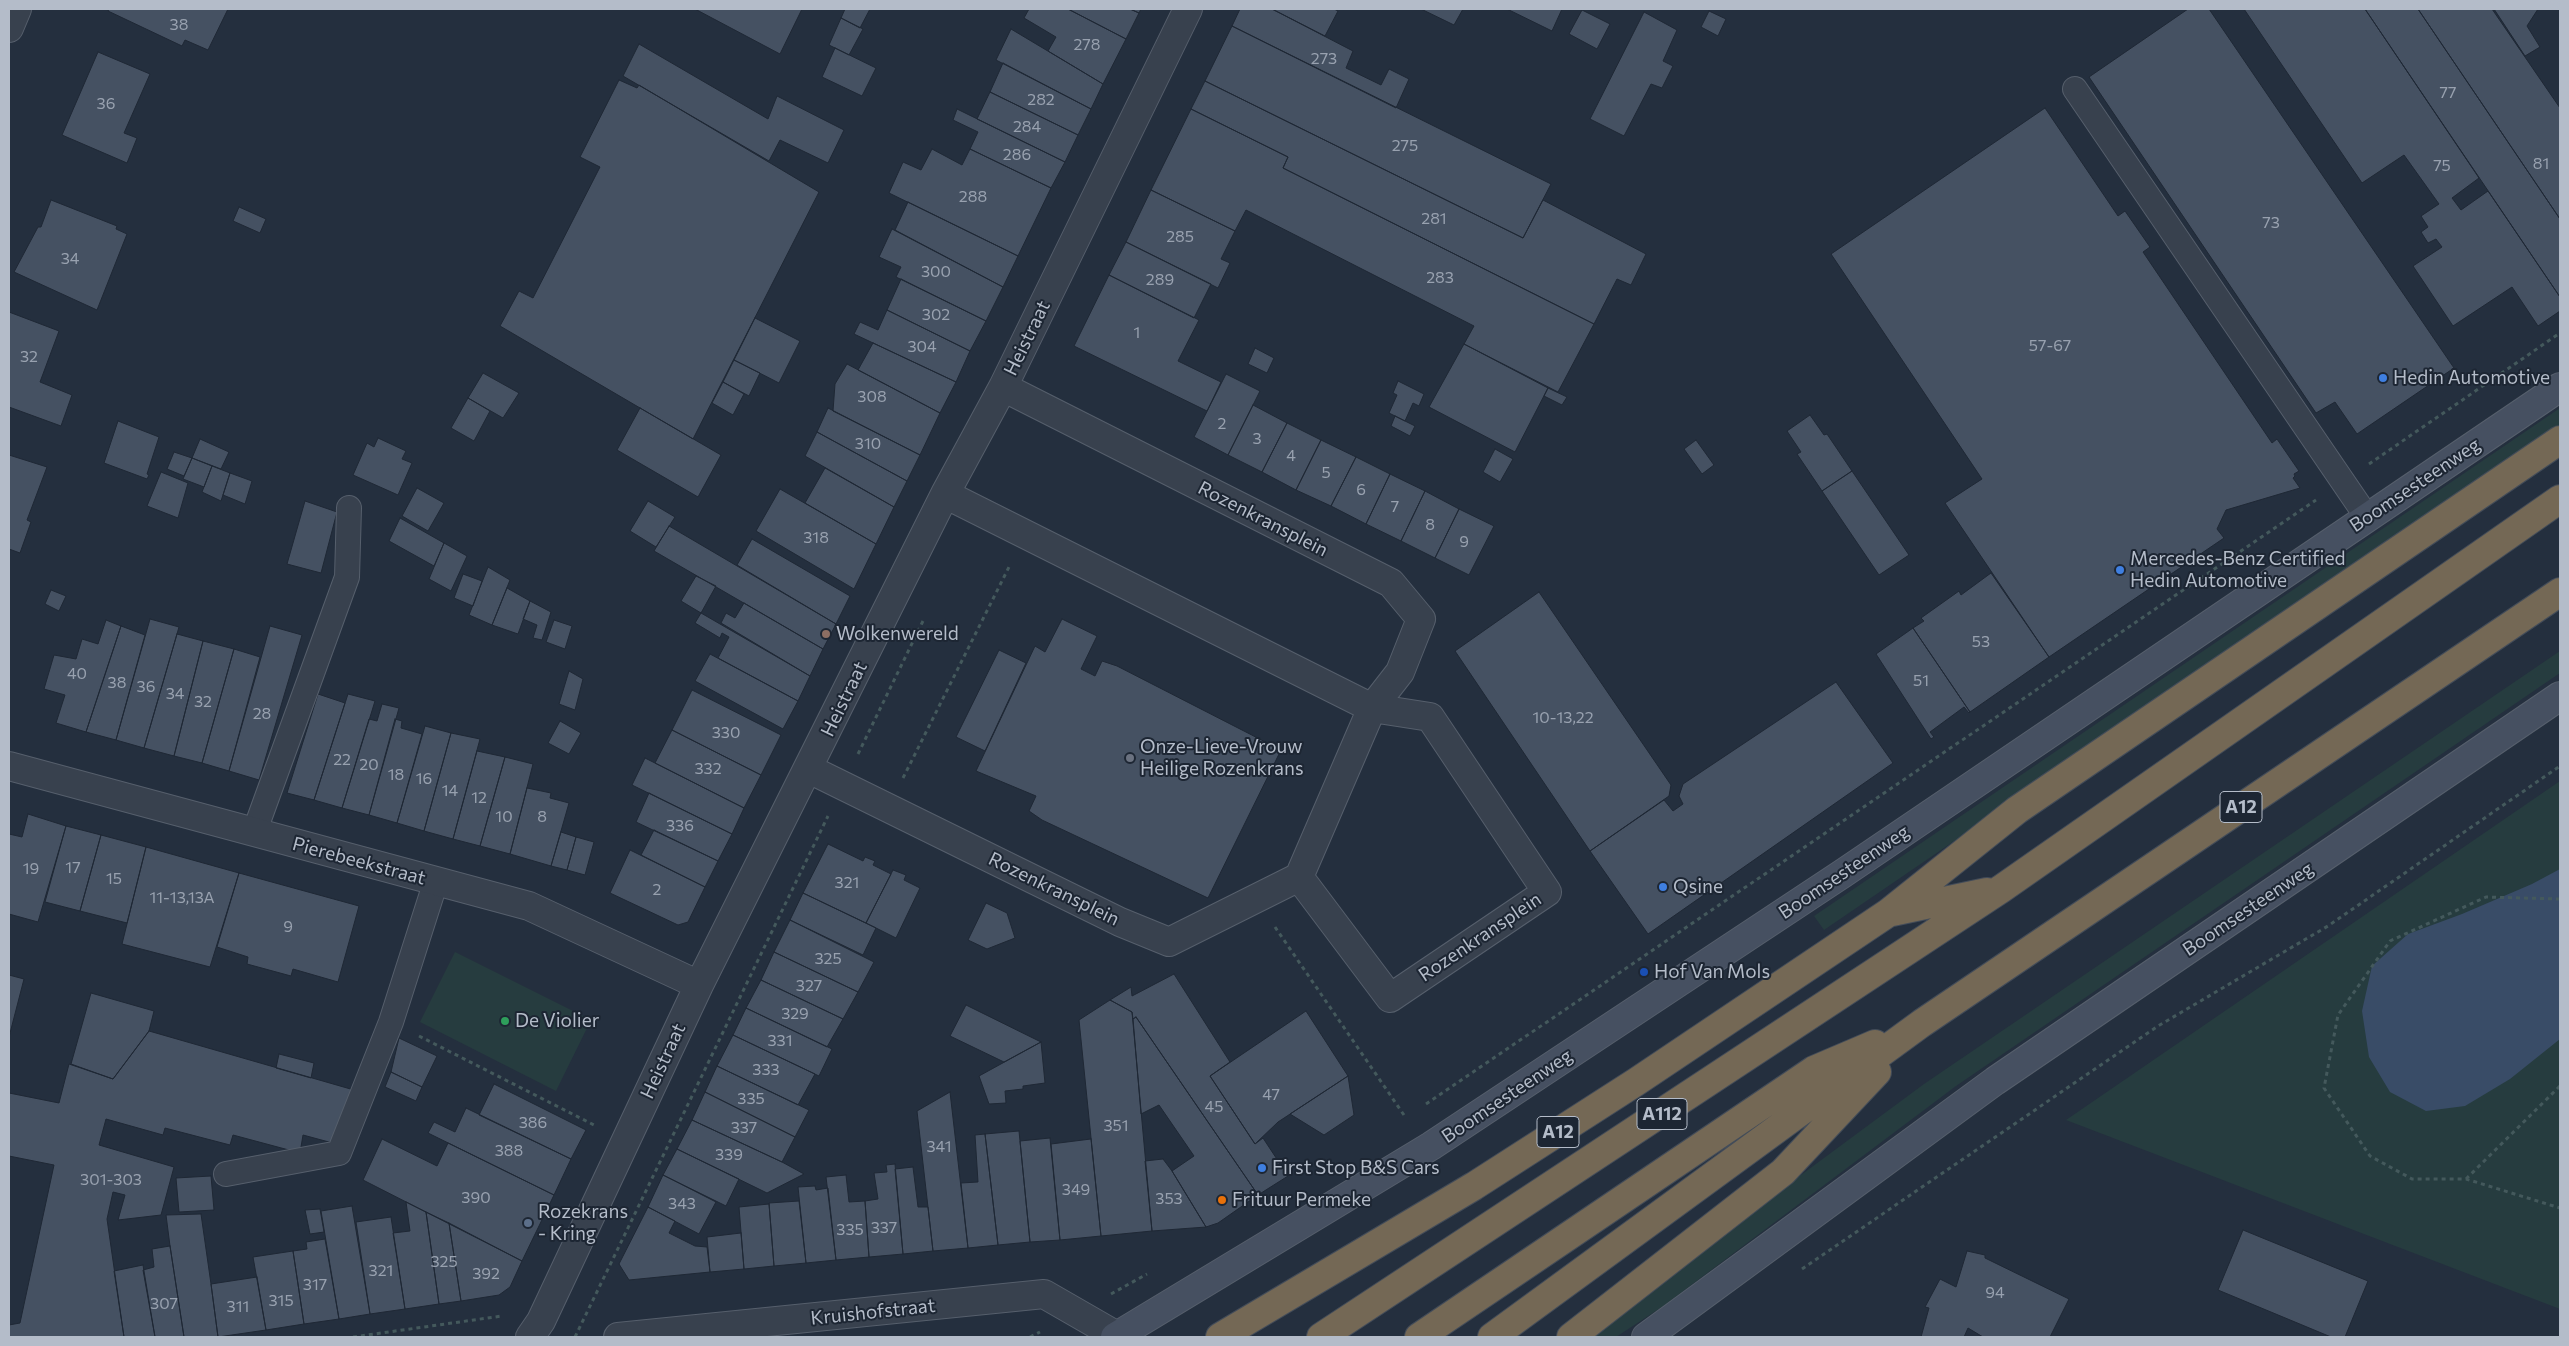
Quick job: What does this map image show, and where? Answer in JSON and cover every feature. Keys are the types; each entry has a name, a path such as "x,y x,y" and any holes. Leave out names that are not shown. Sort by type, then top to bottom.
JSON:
{"highway":[{"path":"1888,913 2017,810 2560,440"},
{"name":"A12","path":"1220,1337 1474,1186 1636,1082 1888,913 2001,889 2560,499"},
{"name":"A12","path":"1492,1337 1922,1023 2560,592"},
{"name":"A112","path":"1321,1337 2001,889"},
{"path":"1571,1337 1782,1172 1922,1023"},
{"name":"A112","path":"1419,1337 1814,1070 1922,1023"}],"main road":[{"name":"Boomsesteenweg","path":"1116,1337 1440,1141 1842,874 2560,387"},
{"name":"Boomsesteenweg","path":"1646,1337 1995,1081 2560,696"}],"street":[{"path":"9,28 17,9"},
{"name":"Heistraat","path":"530,1337 541,1321 699,985 809,769 945,494 1003,387 1188,9"},
{"name":"Rozenkransplein","path":"809,769 1120,922 1170,942 1299,876 1372,708 1400,672 1420,619 1391,583 1003,387"},
{"name":"Rozenkransplein","path":"945,494 1372,708 1430,717 1547,892 1390,998 1299,876"},
{"name":"Pierebeekstraat","path":"9,766 529,906 699,985"},
{"name":"Kruishofstraat","path":"618,1337 1044,1294 1116,1337"}],"lane":[{"path":"2075,89 2367,517"},
{"path":"254,833 347,576 349,508"},
{"path":"226,1174 339,1153 391,1022 436,881"}],"path":[{"path":"1423,1107 2560,333"},
{"path":"888,808 1026,533"},
{"path":"575,1337 925,617"},
{"path":"1800,1270 2158,1026 2328,926 2560,766"},
{"path":"2560,899 2486,897 2390,941 2338,1015 2324,1088 2370,1156 2412,1179 2466,1179 2560,1208"},
{"path":"1255,898 1406,1118"},
{"path":"391,1022 626,1141"},
{"path":"2466,1179 2560,1086"},
{"path":"1398,1123 1414,1112"},
{"path":"1030,1337 1150,1272"},
{"path":"353,1337 508,1316"}],"green space":[{"path":"2560,408 2560,427 1824,930 1814,916"},
{"path":"2560,651 2560,673 1956,1086 1662,1307 1616,1337 1593,1337 1751,1212 1924,1084"},
{"path":"2560,781 2560,1309 2066,1120"},
{"name":"De Violier","path":"455,952 591,1020 556,1091 420,1022"}],"water":[{"path":"2560,869 2560,1039 2510,1079 2465,1106 2426,1111 2390,1092 2369,1057 2362,1011 2372,966 2408,934 2462,914 2532,884"}],"building":[{"path":"109,9 228,9 208,50 185,40 182,46 108,11"},
{"path":"695,9 802,9 780,54"},
{"path":"845,9 870,9 860,28 841,18"},
{"path":"1029,9 1068,9 1126,39 1103,84 1048,51 1056,37 1024,18"},
{"path":"1068,9 1130,9 1139,13 1126,39"},
{"path":"1130,9 1141,9 1139,13"},
{"path":"1240,9 1272,9 1353,51 1346,68 1381,85 1389,69 1409,79 1396,108 1232,26"},
{"path":"1272,9 1334,9 1338,11 1325,36"},
{"path":"1421,9 1463,9 1454,25"},
{"path":"1507,9 1562,9 1552,31"},
{"path":"2188,9 2209,9 2454,368 2357,434 2335,402 2316,413 2089,77"},
{"path":"2244,9 2365,9 2479,178 2452,198 2461,210 2488,191 2560,297 2560,311 2538,326 2512,287 2453,326 2413,266 2442,247 2436,239 2428,243 2421,232 2428,227 2421,216 2439,204 2404,155 2362,183"},
{"path":"2365,9 2418,9 2560,219 2560,297"},
{"path":"2418,9 2492,9 2560,108 2560,219"},
{"path":"2494,9 2538,9 2527,26 2540,47 2525,56"},
{"path":"1582,10 1610,24 1597,49 1569,34"},
{"path":"1709,11 1726,19 1718,36 1701,27"},
{"path":"1644,12 1677,30 1663,61 1673,66 1662,88 1651,84 1624,136 1590,119"},
{"path":"841,18 863,29 849,55 829,45"},
{"path":"1232,26 1551,184 1523,238 1205,81"},
{"path":"1011,29 1103,84 1091,109 996,60"},
{"path":"639,44 768,119 777,96 844,130 828,163 780,140 769,161 623,76"},
{"path":"835,48 876,68 862,96 822,77"},
{"path":"98,52 150,74 124,133 137,138 127,163 62,135"},
{"path":"1003,63 1091,109 1078,135 990,92"},
{"path":"619,80 637,88 639,85 819,192 693,439 500,326 519,291 533,298 600,167 580,157"},
{"path":"1205,81 1523,238 1543,200 1646,254 1631,285 1617,279 1594,324 1283,168 1288,157 1191,109"},
{"path":"990,92 1078,135 1065,162 977,119"},
{"path":"2045,108 2118,216 2125,211 2150,247 2143,252 2272,443 2277,439 2299,471 2294,474 2293,478 2300,488 2226,510 2217,529 2224,538 2049,657 1945,503 1982,479 1831,254"},
{"path":"957,109 1065,162 1051,188 970,149 978,132 953,120"},
{"path":"1191,109 1288,157 1283,168 1594,324 1558,392 1464,344 1474,326 1246,210 1235,231 1151,190"},
{"path":"932,149 962,165 970,149 1051,188 1018,256 889,193 903,162 921,170"},
{"path":"1151,190 1235,231 1221,259 1230,263 1218,288 1126,242"},
{"path":"51,200 117,226 116,229 127,234 97,310 14,272 38,227 41,227"},
{"path":"908,202 1018,256 1003,287 895,230"},
{"path":"239,207 266,219 260,233 233,221"},
{"path":"892,229 1003,287 986,321 896,277 901,267 879,257"},
{"path":"1126,242 1211,284 1194,318 1109,275"},
{"path":"1109,275 1199,320 1178,361 1221,382 1207,411 1074,346"},
{"path":"901,279 986,321 970,351 887,310"},
{"path":"887,310 970,351 956,382 854,334 860,322 878,330"},
{"path":"9,312 59,331 40,382 72,395 61,426 9,407"},
{"path":"755,318 800,341 779,383 734,360"},
{"path":"873,343 956,382 940,413 858,370"},
{"path":"1464,344 1548,388 1515,452 1429,407"},
{"path":"1255,348 1274,358 1267,373 1248,364"},
{"path":"734,360 760,373 749,396 723,382"},
{"path":"847,364 940,413 920,455 833,411 835,384"},
{"path":"483,373 519,393 503,418 468,398"},
{"path":"1226,374 1260,391 1228,455 1194,437"},
{"path":"1398,381 1424,394 1419,406 1413,403 1405,421 1389,413 1397,395 1393,393"},
{"path":"723,382 744,394 733,415 712,403"},
{"path":"1548,388 1567,397 1562,405 1544,396"},
{"path":"468,398 490,411 474,441 451,428"},
{"path":"1253,405 1287,423 1262,472 1228,455"},
{"path":"640,408 721,455 698,497 617,450"},
{"path":"828,408 920,455 907,481 817,432"},
{"path":"1810,415 1824,435 1827,434 1852,471 1822,491 1797,454 1801,452 1787,431"},
{"path":"1395,416 1415,426 1410,436 1391,426"},
{"path":"118,421 159,437 147,479 104,463"},
{"path":"1287,423 1321,440 1296,490 1262,472"},
{"path":"817,432 907,481 894,507 805,456"},
{"path":"378,438 406,451 402,459 412,463 398,495 353,475 367,443 374,447"},
{"path":"200,439 229,452 221,469 192,458"},
{"path":"1321,440 1356,457 1331,506 1296,490"},
{"path":"1696,440 1714,465 1702,474 1684,449"},
{"path":"1495,449 1513,459 1500,482 1483,472"},
{"path":"174,452 192,458 184,476 167,469"},
{"path":"9,455 47,467 27,520 31,522 20,553 9,549"},
{"path":"1356,457 1390,474 1366,524 1331,506"},
{"path":"192,458 212,466 204,487 183,479"},
{"path":"212,466 230,473 221,501 202,492"},
{"path":"825,468 894,507 876,544 805,503"},
{"path":"1852,471 1909,555 1879,575 1822,491"},
{"path":"161,472 188,483 178,518 147,506"},
{"path":"230,473 252,481 245,504 223,495"},
{"path":"1390,474 1425,491 1401,541 1366,524"},
{"path":"417,488 444,503 428,531 402,516"},
{"path":"780,489 876,544 854,589 756,531"},
{"path":"1425,491 1459,509 1435,558 1401,541"},
{"path":"305,501 337,512 321,573 287,564"},
{"path":"648,501 675,517 656,547 630,531"},
{"path":"1459,509 1494,526 1469,575 1435,558"},
{"path":"400,518 444,543 434,566 389,541"},
{"path":"669,526 836,624 823,649 654,551"},
{"path":"752,539 850,596 836,624 737,565"},
{"path":"444,543 467,556 451,591 429,579"},
{"path":"488,567 510,580 492,625 469,615"},
{"path":"1991,573 2049,657 1970,712 1913,628 1924,621 1921,618 1959,591 1961,595"},
{"path":"463,574 482,581 473,606 454,598"},
{"path":"696,576 716,586 701,613 681,601"},
{"path":"507,588 530,601 518,634 492,625"},
{"path":"51,590 66,596 59,611 45,604"},
{"path":"1539,592 1671,785 1669,796 1590,851 1455,651"},
{"path":"530,601 551,612 542,640 533,638 537,625 523,619"},
{"path":"744,603 823,649 810,676 721,623 726,613 735,618"},
{"path":"701,613 810,676 798,701 718,658 729,637 722,633 720,638 695,623"},
{"path":"150,619 179,627 144,748 116,740"},
{"name":"Onze-Lieve-Vrouw Heilige Rozenkrans","path":"1062,619 1097,636 1081,669 1095,676 1102,661 1117,666 1281,750 1208,898 1042,820 1029,811 1036,796 976,771 1035,646 1045,652"},
{"path":"106,620 121,626 86,732 56,723 65,695 44,689 54,655 76,659 82,639 98,644"},
{"path":"554,620 572,626 565,649 546,642"},
{"path":"121,626 145,635 116,740 86,732"},
{"path":"270,626 302,635 259,780 229,771"},
{"path":"1913,628 1970,712 1964,707 1930,732 1934,737 1931,739 1876,654"},
{"path":"177,634 203,641 174,756 144,748"},
{"path":"203,641 234,649 202,763 174,756"},
{"path":"234,649 260,657 229,771 202,763"},
{"path":"999,650 1026,663 985,751 956,737"},
{"path":"710,654 798,701 783,729 695,681"},
{"path":"569,671 583,679 575,710 559,704"},
{"path":"1836,682 1893,763 1648,934 1590,851 1664,800 1673,811 1683,804 1679,796 1683,784"},
{"path":"692,690 781,735 761,775 672,730"},
{"path":"318,694 345,703 314,800 287,793"},
{"path":"348,694 375,701 342,808 314,800"},
{"path":"382,704 399,708 369,815 342,808 369,719 377,721"},
{"path":"395,719 402,721 401,728 422,734 397,823 369,815"},
{"path":"560,721 581,733 569,754 548,743"},
{"path":"425,726 451,733 424,831 397,823"},
{"path":"672,730 761,775 744,808 655,763"},
{"path":"451,733 480,739 453,839 424,831"},
{"path":"477,751 505,757 480,846 453,839"},
{"path":"505,757 533,764 510,854 480,846"},
{"path":"645,758 744,808 732,834 632,785"},
{"path":"527,788 551,793 550,798 569,803 551,866 510,854"},
{"path":"649,793 732,834 718,861 636,822"},
{"path":"28,814 66,826 38,922 9,914 9,834 22,837"},
{"path":"66,826 101,835 80,911 45,902"},
{"path":"654,830 718,861 705,887 641,855"},
{"path":"561,832 576,837 567,870 551,866"},
{"path":"101,835 146,847 127,923 80,911"},
{"path":"576,837 594,842 585,875 567,870"},
{"path":"828,844 863,861 865,857 875,861 873,865 891,874 866,923 803,893"},
{"path":"146,847 239,873 210,967 122,944"},
{"path":"630,850 705,887 688,922 678,925 610,893"},
{"path":"893,870 906,875 904,880 920,888 896,938 866,923"},
{"path":"239,873 359,906 338,982 293,969 291,976 247,964 248,957 217,947"},
{"path":"803,893 876,928 863,955 790,920"},
{"path":"986,903 1007,913 1015,938 987,949 968,940"},
{"path":"790,920 874,962 858,992 774,952"},
{"path":"774,952 858,992 843,1019 761,980"},
{"path":"1174,974 1230,1062 1210,1076 1255,1144 1263,1138 1288,1176 1258,1195 1136,1017 1133,1019 1132,1012 1110,1000 1131,987 1132,996"},
{"path":"9,975 24,979 9,1037"},
{"path":"761,980 843,1019 827,1047 746,1008"},
{"path":"91,993 154,1011 149,1031 113,1079 71,1064"},
{"path":"1110,1000 1132,1012 1152,1231 1101,1236 1079,1020"},
{"path":"966,1005 1041,1042 1004,1062 950,1036"},
{"path":"746,1008 832,1049 819,1076 733,1035"},
{"path":"1306,1011 1348,1076 1278,1122 1255,1144 1210,1076"},
{"path":"1136,1017 1258,1195 1218,1223 1206,1227 1172,1171 1194,1156 1159,1105 1141,1114 1133,1019"},
{"path":"149,1031 354,1090 340,1145 303,1135 300,1153 233,1135 230,1145 165,1128 163,1135 106,1119 99,1145 174,1167 161,1215 118,1220 125,1195 113,1192 107,1219 124,1337 9,1337 9,1325 20,1323 54,1165 9,1156 9,1093 59,1103 69,1064 113,1079"},
{"path":"733,1035 815,1074 798,1105 717,1066"},
{"path":"399,1038 437,1056 422,1087 391,1072"},
{"path":"1041,1042 1045,1083 1023,1086 1023,1089 1005,1091 1006,1103 989,1104 979,1076"},
{"path":"279,1054 314,1063 311,1078 276,1068"},
{"path":"717,1066 809,1110 795,1137 705,1092"},
{"path":"391,1072 422,1087 416,1101 385,1087"},
{"path":"1348,1076 1354,1115 1324,1135 1290,1114"},
{"path":"494,1084 586,1130 571,1159 479,1115"},
{"path":"705,1092 795,1137 782,1162 692,1120"},
{"path":"950,1092 968,1248 933,1251 917,1111"},
{"path":"466,1108 571,1159 554,1195 428,1133 434,1122 455,1132"},
{"path":"692,1120 804,1174 767,1193 677,1149"},
{"path":"1019,1131 1030,1242 998,1245 985,1134"},
{"path":"985,1134 998,1245 968,1248 961,1183 978,1182 975,1135"},
{"path":"1050,1138 1060,1240 1030,1242 1020,1141"},
{"path":"382,1139 437,1166 448,1143 554,1195 522,1261 363,1180"},
{"path":"1091,1139 1101,1236 1060,1240 1051,1144"},
{"path":"677,1149 739,1179 726,1206 663,1175"},
{"path":"1163,1159 1206,1227 1152,1231 1145,1161"},
{"path":"895,1164 903,1254 869,1257 865,1201 878,1199 874,1173 887,1172 886,1165"},
{"path":"913,1167 918,1207 928,1207 933,1251 903,1254 895,1169"},
{"path":"663,1175 716,1202 699,1234 648,1207"},
{"path":"846,1175 849,1202 865,1201 869,1257 836,1260 826,1177"},
{"path":"211,1176 214,1210 179,1212 176,1178"},
{"path":"815,1186 816,1190 828,1188 836,1260 806,1263 798,1187"},
{"path":"799,1201 806,1263 774,1266 769,1203"},
{"path":"406,1202 426,1212 439,1304 405,1309 393,1233 410,1231"},
{"path":"769,1204 774,1266 744,1269 739,1207"},
{"path":"352,1206 370,1314 339,1319 321,1211"},
{"path":"648,1207 675,1221 669,1233 695,1246 707,1247 710,1272 629,1280 619,1264"},
{"path":"320,1209 324,1232 310,1234 305,1210"},
{"path":"426,1212 449,1223 461,1301 439,1304"},
{"path":"201,1214 218,1337 184,1337 166,1215"},
{"path":"391,1217 405,1309 370,1314 356,1222"},
{"path":"449,1223 522,1261 510,1287 499,1295 461,1301"},
{"path":"2243,1230 2368,1281 2345,1337 2331,1337 2218,1290"},
{"path":"741,1233 744,1269 710,1272 707,1237"},
{"path":"325,1239 339,1319 304,1324 293,1251 307,1249 306,1242"},
{"path":"170,1246 184,1337 155,1337 143,1270 154,1267 152,1249"},
{"path":"293,1251 304,1324 266,1330 253,1257"},
{"path":"1967,1251 1985,1255 1985,1258 2069,1299 2050,1337 1983,1337 1968,1328 1964,1337 1921,1337 1929,1308 1925,1307 1940,1279 1956,1287"},
{"path":"143,1265 155,1337 124,1337 114,1271"},
{"path":"257,1277 266,1330 218,1337 211,1284"}],"place":[{"name":"Hedin Automotive","path":"2383,378"},
{"name":"Mercedes-Benz Certified Hedin Automotive","path":"2120,570"},
{"name":"Wolkenwereld","path":"826,634"},
{"name":"Onze-Lieve-Vrouw Heilige Rozenkrans","path":"1130,758"},
{"name":"Qsine","path":"1663,887"},
{"name":"Hof Van Mols","path":"1644,972"},
{"name":"De Violier","path":"505,1021"},
{"name":"First Stop B&S Cars","path":"1262,1168"},
{"name":"Frituur Permeke","path":"1222,1200"},
{"name":"Rozekrans - Kring","path":"528,1223"}]}
